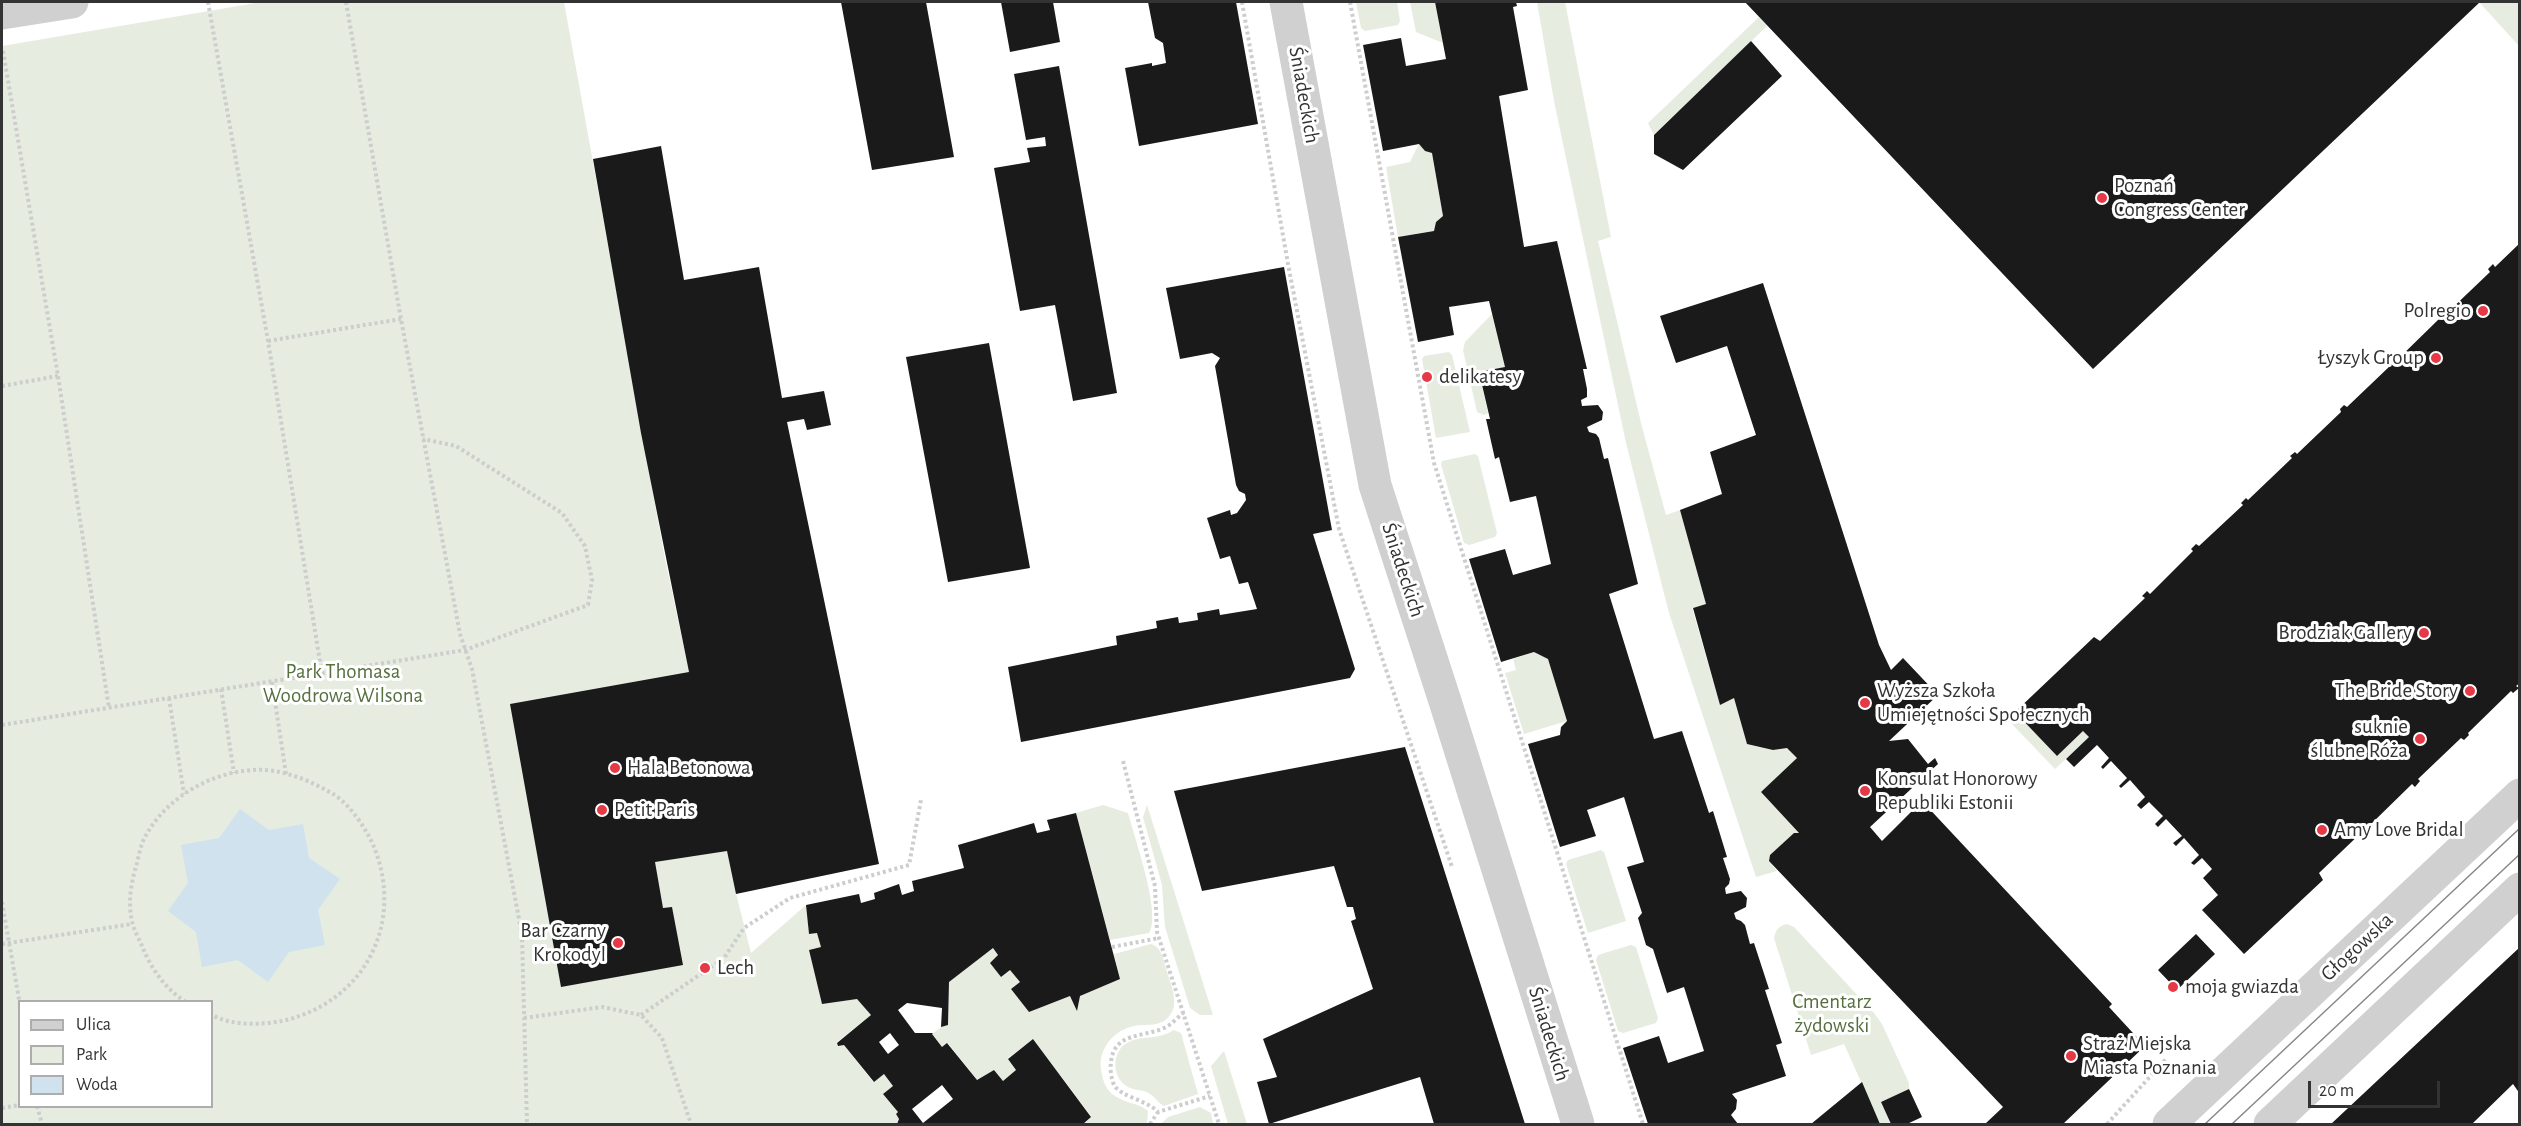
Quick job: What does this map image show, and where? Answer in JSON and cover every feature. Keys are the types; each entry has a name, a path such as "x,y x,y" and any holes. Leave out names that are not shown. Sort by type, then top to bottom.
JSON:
{"street":[{"path":"2,13 72,2"},
{"name":"Śniadeckich","path":"1286,2 1375,485 1578,1125"},
{"name":"Głogowska","path":"2169,1125 2520,795"},
{"path":"2270,1125 2520,889"}],"path":[{"path":"208,2 268,341 322,674"},
{"path":"346,2 423,439 460,634 472,669 522,935 526,1125"},
{"path":"1350,2 1434,463 1643,1125"},
{"path":"2,40 58,376 109,708"},
{"path":"268,341 401,320"},
{"path":"2,387 58,376"},
{"path":"2,724 465,650 588,605 592,580 585,546 562,513 456,447 423,439"},
{"path":"272,682 286,774"},
{"path":"221,689 234,773"},
{"path":"169,698 184,794"},
{"path":"1123,761 1155,886 1159,938 1219,1125"},
{"path":"178,1000 149,965 132,924 130,883 144,837 172,802 210,778 253,770 298,775 337,796 367,829 383,870 385,915 371,957 344,992 306,1015 262,1025 219,1019 213,1016"},
{"path":"642,1015 724,958 744,928 790,898 909,865 921,800"},
{"path":"2,902 19,1000"},
{"path":"2,944 132,924"},
{"path":"1112,947 1159,938"},
{"path":"524,1018 602,1006 642,1015 662,1038 691,1125"},
{"path":"1158,1112 1152,1106 1124,1093 1115,1086 1110,1070 1112,1051 1124,1040 1166,1027 1184,1012"},
{"path":"2106,1125 2166,1059"},
{"path":"1150,1125 1158,1112 1210,1096"},
{"path":"2,1108 18,1105"},
{"path":"38,1108 42,1125"}],"green space":[{"name":"Park Thomasa Woodrowa Wilsona","path":"262,2 564,2 664,554 736,893 751,953 806,905 809,934 817,933 821,947 809,950 822,1003 857,999 871,1015 837,1042 838,1046 844,1045 873,1082 884,1074 893,1086 883,1094 898,1112 896,1114 899,1119 897,1124 2,1124 2,46"},
{"path":"1356,2 1397,2 1400,21 1398,25 1365,31 1361,28"},
{"path":"1410,2 1435,2 1443,43 1416,32"},
{"path":"1537,2 1565,2 1611,237 1598,241 1642,427 1666,515 1680,510 1706,604 1692,608 1720,705 1734,698 1747,744 1773,750 1787,748 1797,758 1761,792 1799,833 1794,833 1770,855 1769,861 1777,871 1756,877 1669,613 1626,443 1554,101"},
{"path":"2479,2 2519,2 2519,46"},
{"path":"1759,17 1767,26 1654,135 1648,123"},
{"path":"1419,144 1425,151 1432,153 1443,216 1436,222 1434,231 1398,237 1386,167 1410,162"},
{"path":"1492,314 1505,367 1479,373 1488,413 1484,415 1477,412 1463,350 1465,342"},
{"path":"1449,352 1452,355 1470,432 1436,438 1422,359 1424,356"},
{"path":"1475,454 1478,456 1497,533 1495,537 1469,545 1464,543 1441,464 1442,461"},
{"path":"1534,652 1548,659 1567,721 1524,734 1505,673 1516,670 1513,659"},
{"path":"2014,711 2057,756 2083,731 2089,737 2055,769 2010,722"},
{"path":"1103,805 1128,813 1150,893 1152,924 1149,933 1110,940 1076,813"},
{"path":"1147,805 1213,1015 1200,1015 1190,1008 1165,927 1162,885 1143,817"},
{"path":"1601,850 1604,852 1626,921 1588,933 1566,864 1568,860"},
{"name":"Cmentarz żydowski","path":"1787,924 1794,927 1882,1024 1909,1083 1909,1089 1881,1102 1891,1124 1880,1124 1844,1044 1811,1055 1774,938 1778,929"},
{"path":"1151,944 1159,949 1163,959 1173,993 1173,1010 1161,1023 1134,1026 1114,1036 1102,1054 1101,1062 1102,1076 1107,1089 1117,1097 1148,1111 1147,1124 1083,1124 1091,1116 1033,1039 1008,1058 1016,1070 1003,1081 994,1070 977,1080 948,1043 942,1047 932,1034 944,1025 948,1025 949,982 993,948 998,955 990,963 1001,977 1010,970 1020,982 1011,989 1029,1012 1070,996 1077,1010 1080,996 1120,979 1114,954"},
{"path":"1631,945 1636,947 1658,1018 1656,1023 1623,1033 1618,1031 1596,960 1598,955"},
{"path":"1174,1030 1181,1033 1198,1094 1164,1106 1148,1092 1122,1083 1115,1064 1119,1051 1129,1042 1161,1036"},
{"path":"1224,1051 1247,1124 1228,1124 1211,1066"},
{"path":"1200,1107 1211,1113 1213,1124 1161,1124 1168,1117"}],"water":[{"path":"240,809 269,830 303,824 309,858 340,879 318,910 325,945 289,952 268,982 238,960 202,967 196,932 168,911 188,883 181,845 219,838"}],"building":[{"path":"841,2 926,2 954,157 872,170"},
{"path":"1001,2 1053,2 1060,42 1010,52"},
{"path":"1148,2 1236,2 1258,124 1139,146 1125,68 1166,63 1163,43 1155,38"},
{"path":"1435,2 1516,2 1517,6 1513,7 1528,90 1499,96 1524,247 1557,241 1587,369 1583,369 1587,397 1581,400 1582,406 1598,405 1603,412 1602,420 1587,427 1589,432 1596,434 1599,438 1604,459 1608,458 1638,584 1609,594 1654,739 1682,731 1709,813 1713,811 1727,857 1723,858 1730,879 1725,888 1726,894 1741,891 1747,898 1746,907 1734,913 1736,919 1745,925 1750,944 1754,943 1769,989 1765,990 1782,1043 1776,1045 1786,1076 1732,1094 1737,1100 1736,1109 1731,1115 1738,1124 1648,1124 1623,1048 1659,1036 1668,1063 1704,1051 1684,987 1667,993 1653,949 1646,945 1638,918 1642,913 1627,867 1644,862 1624,797 1587,810 1596,836 1560,847 1528,744 1560,735 1561,727 1567,721 1548,659 1534,652 1501,662 1469,559 1505,549 1513,575 1551,564 1536,496 1510,502 1499,457 1495,459 1486,419 1490,419 1479,372 1505,367 1489,301 1449,307 1454,335 1418,342 1398,237 1434,231 1436,222 1443,216 1432,153 1425,151 1419,144 1383,151 1363,45 1401,38 1406,66 1446,59"},
{"name":"Poznań Congress Center","path":"1745,2 2480,2 2093,369"},
{"path":"1751,41 1782,76 1683,170 1654,154 1654,135"},
{"path":"1059,66 1117,393 1073,401 1055,305 1020,311 994,168 1030,162 1027,148 1046,146 1045,137 1026,140 1014,74"},
{"path":"661,146 684,280 759,267 782,398 824,391 831,425 807,430 804,419 787,422 879,864 736,894 727,851 655,862 663,908 672,907 683,965 561,987 510,704 689,672 641,433 593,159"},
{"path":"2520,243 2520,683 2516,686 2519,688 2513,693 2511,691 2468,733 2469,735 2464,740 2461,738 2418,779 2420,781 2415,787 2412,784 2369,826 2371,828 2365,833 2363,831 2319,873 2323,880 2244,954 2202,910 2218,895 2203,878 2212,869 2202,858 2194,865 2191,863 2199,855 2184,838 2176,846 2173,843 2182,836 2166,819 2158,827 2155,824 2163,816 2149,802 2141,809 2137,805 2145,797 2130,780 2121,788 2119,786 2127,778 2111,761 2103,769 2101,767 2109,758 2097,745 2074,767 2066,759 2089,737 2083,731 2057,756 2015,712 2094,637 2100,641 2145,598 2142,596 2147,591 2150,594 2193,551 2191,549 2196,544 2199,546 2243,505 2241,503 2246,498 2248,500 2292,458 2290,456 2295,452 2297,454 2341,412 2340,409 2344,405 2347,407 2391,365 2389,363 2394,358 2396,361 2440,318 2438,316 2443,311 2446,314 2490,272 2488,269 2493,264 2495,267"},
{"path":"1284,267 1332,530 1313,534 1355,669 1350,678 1021,742 1008,667 1117,645 1116,636 1157,628 1156,621 1178,617 1179,623 1198,620 1197,613 1219,609 1220,615 1257,609 1248,582 1239,584 1230,556 1220,559 1207,518 1230,510 1231,515 1237,513 1246,500 1245,494 1239,491 1236,485 1215,366 1220,358 1212,353 1180,359 1166,288"},
{"path":"1763,283 1879,645 1891,670 1903,658 1938,695 1889,741 1908,739 1928,764 1935,758 1938,764 1870,827 1882,841 1922,801 2112,1004 2109,1007 2145,1046 2063,1124 1985,1124 2003,1107 1769,861 1770,855 1794,833 1799,833 1761,792 1797,758 1787,748 1773,750 1747,744 1734,698 1720,705 1693,608 1706,604 1680,510 1722,494 1710,452 1756,435 1727,346 1676,363 1660,316"},
{"path":"989,343 1030,568 948,582 906,357"},
{"path":"1405,747 1525,1124 1434,1124 1420,1077 1269,1124 1257,1082 1277,1077 1263,1039 1373,989 1351,921 1356,919 1353,907 1347,907 1334,866 1202,891 1174,791"},
{"path":"1076,813 1120,979 1080,996 1077,1011 1070,996 1029,1012 1011,989 1020,982 1010,970 1001,977 990,963 998,955 993,948 949,982 948,1025 941,1027 942,1008 907,1003 898,1010 915,1033 933,1033 942,1047 947,1043 977,1080 994,1070 1003,1081 1016,1070 1008,1059 1033,1039 1091,1117 1083,1124 897,1124 899,1119 896,1114 898,1112 883,1094 893,1086 884,1074 874,1082 844,1045 838,1046 837,1043 871,1015 857,999 822,1004 809,950 821,947 817,933 809,934 806,905 859,894 861,903 875,899 874,893 899,884 902,895 914,891 912,881 964,868 958,845 1034,823 1037,833 1050,830 1047,820","holes":["890,1033 899,1045 888,1054 879,1042","942,1085 953,1099 923,1123 912,1109"]},
{"path":"2196,934 2215,954 2177,990 2158,970"},
{"path":"2520,947 2520,1094 2513,1084 2473,1123 2331,1124"},
{"path":"1862,1082 1880,1124 1811,1124"},
{"path":"1909,1089 1922,1117 1907,1124 1891,1124 1881,1102"}],"tram line":[{"path":"2205,1124 2520,828"},
{"path":"2232,1124 2520,854"}],"place":[{"name":"Poznań Congress Center","path":"2102,198"},
{"name":"Polregio","path":"2483,311"},
{"name":"Łyszyk Group","path":"2436,358"},
{"name":"delikatesy","path":"1427,377"},
{"name":"Brodziak Gallery","path":"2424,633"},
{"name":"The Bride Story","path":"2470,691"},
{"name":"Wyższa Szkoła Umiejętności Społecznych","path":"1865,703"},
{"name":"suknie ślubne Róża","path":"2420,739"},
{"name":"Hala Betonowa","path":"615,768"},
{"name":"Konsulat Honorowy Republiki Estonii","path":"1865,791"},
{"name":"Petit Paris","path":"602,810"},
{"name":"Amy Love Bridal","path":"2322,830"},
{"name":"Bar Czarny Krokodyl","path":"618,943"},
{"name":"Lech","path":"705,968"},
{"name":"moja gwiazda","path":"2173,987"},
{"name":"Straż Miejska Miasta Poznania","path":"2071,1056"}]}
